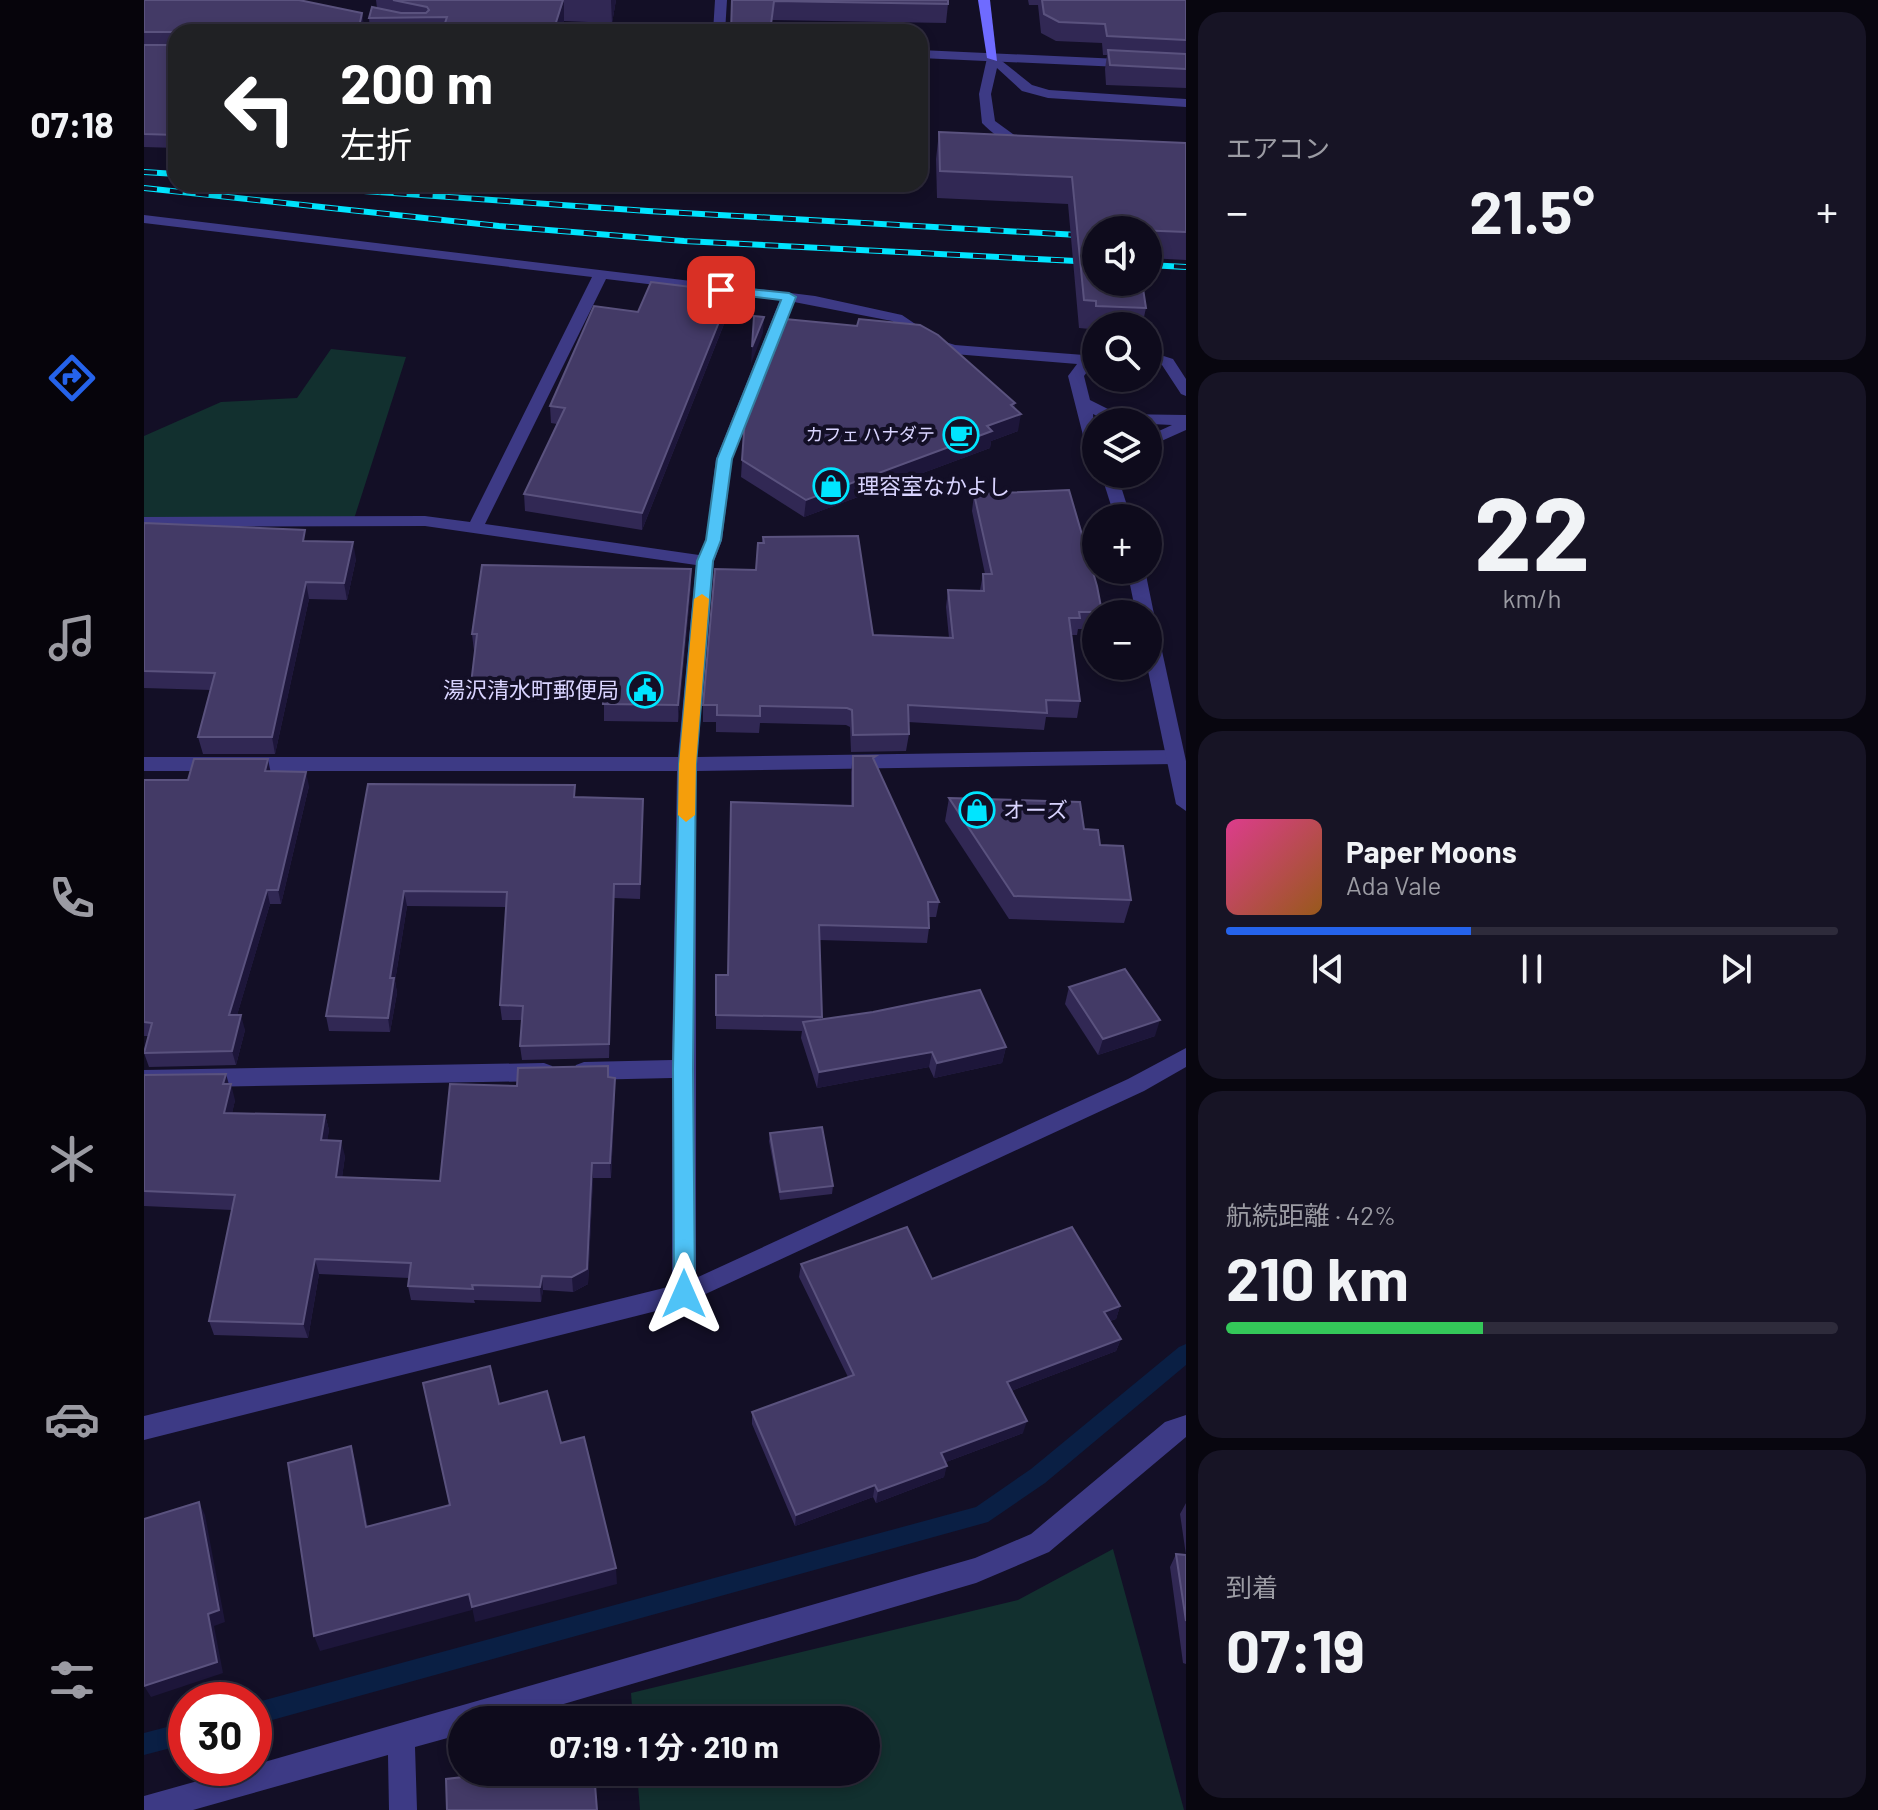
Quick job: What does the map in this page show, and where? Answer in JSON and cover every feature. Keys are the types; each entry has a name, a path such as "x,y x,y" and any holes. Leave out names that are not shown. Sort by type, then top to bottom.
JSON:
{"main road":[{"path":"984,0 993,58"}],"street":[{"path":"720,24 721,0"},
{"path":"928,54 1186,66"},
{"path":"993,58 1027,88 1048,94 1186,103"},
{"path":"993,58 985,94 989,123 1012,140 1045,146"},
{"path":"144,219 789,297 897,318 934,343 954,349 1082,356"},
{"path":"475,528 601,275"},
{"path":"684,1294 687,764 705,561 714,540 724,459 789,297"},
{"path":"1162,360 1168,362 1186,391"},
{"path":"1082,368 1076,376 1086,408"},
{"path":"1085,404 1115,419 1186,422"},
{"path":"1162,435 1186,422"},
{"path":"144,522 425,521 705,561"},
{"path":"1159,680 1186,804"},
{"path":"144,764 687,764 1175,757"},
{"path":"144,1428 684,1294 1136,1085 1186,1057"},
{"path":"144,1079 683,1069"},
{"path":"510,1706 976,1570 1040,1543 1174,1430 1186,1426"},
{"path":"144,1810 448,1724"},
{"path":"401,1738 403,1810"}],"green space":[{"path":"331,349 406,357 353,522 144,522 144,436 221,402 297,398"},
{"path":"1113,1549 1184,1810 640,1810 638,1786 880,1786 880,1706 632,1706 631,1693 1018,1600"}],"building":[{"path":"144,0 299,0 362,13 360,24 168,24 168,32 144,32"},
{"path":"393,0 563,0 556,24 445,24 447,17 369,18 372,7 401,13 426,13 429,10"},
{"path":"732,0 948,0 948,4 774,1 771,24 731,24"},
{"path":"1042,0 1186,0 1186,40 1107,36 1105,24 1059,22 1044,14"},
{"path":"144,45 168,45 168,135 144,134"},
{"path":"1108,50 1186,54 1186,69 1110,65"},
{"path":"939,132 1186,143 1186,232 1162,231 1162,216 1082,216 1082,280 1072,177 940,171"},
{"path":"651,282 731,292 642,513 524,494 565,408 550,406 594,306 638,312"},
{"path":"1084,296 1144,296 1146,308 1096,306 1096,301 1084,300"},
{"path":"754,316 764,317 752,347"},
{"path":"785,319 857,326 859,319 920,325 938,335 1015,403 1011,405 1021,414 987,426 992,431 806,500 742,460 745,418"},
{"path":"1069,490 1082,535 1082,584 1096,584 1100,600 1082,600 1080,618 1069,618 1080,701 1046,700 1047,713 908,705 909,734 853,735 852,710 847,708 760,706 760,716 717,715 717,705 703,705 715,569 756,570 758,543 764,543 763,537 858,536 873,635 953,638 948,590 984,591 983,574 992,574 974,494"},
{"path":"144,523 305,530 303,541 353,542 344,583 306,582 272,737 198,737 215,673 144,671"},
{"path":"482,565 691,569 678,705 603,704 604,683 471,684 477,634 472,634"},
{"path":"853,756 876,756 873,758 939,902 928,902 929,928 819,925 822,1017 716,1015 716,975 728,975 731,802 853,806"},
{"path":"194,759 268,759 265,771 306,772 278,890 267,890 229,1015 241,1015 232,1051 144,1053 152,1023 144,1022 144,780 188,780"},
{"path":"368,784 575,785 574,797 643,799 640,884 614,884 609,1044 520,1046 523,1006 500,1005 507,892 404,891 390,978 394,978 388,1018 326,1016"},
{"path":"949,798 1080,802 1084,829 1098,830 1100,845 1123,846 1131,900 1014,896"},
{"path":"1125,969 1160,1020 1103,1039 1069,987"},
{"path":"980,990 1006,1047 937,1063 932,1052 819,1072 803,1022 873,1012"},
{"path":"608,1066 608,1077 615,1078 610,1163 592,1163 587,1269 572,1277 542,1276 540,1287 472,1285 473,1289 408,1286 411,1263 315,1259 303,1324 209,1321 235,1195 144,1191 144,1075 226,1074 223,1084 231,1084 224,1113 325,1115 321,1140 341,1141 336,1177 440,1181 450,1084 517,1086 518,1068"},
{"path":"822,1127 833,1186 780,1192 770,1133"},
{"path":"907,1227 932,1279 1072,1227 1120,1306 1104,1312 1121,1339 1007,1382 1027,1421 941,1453 947,1466 878,1491 875,1485 796,1515 752,1412 854,1375 801,1264"},
{"path":"490,1366 499,1404 547,1391 561,1443 584,1437 616,1568 472,1607 469,1594 314,1636 288,1463 351,1446 366,1527 450,1505 423,1383"},
{"path":"199,1502 219,1610 208,1614 217,1662 144,1686 144,1519"},
{"path":"1176,1554 1186,1555 1186,1621"},
{"path":"446,1779 448,1786 595,1786 597,1810 447,1810"}],"waterway":[{"path":"272,1709 981,1515 1038,1476 1186,1353"},
{"path":"144,1744 168,1738"}],"railway":[{"path":"144,172 168,174"},
{"path":"144,188 168,191"},
{"path":"181,192 499,226 684,241 1082,261"},
{"path":"378,192 648,211 1082,235"},
{"path":"1162,266 1186,267"}],"slow traffic":[{"path":"686,815 687,764 702,599"}],"place":[{"name":"カフェ ハナダテ","path":"961,435"},
{"name":"理容室なかよし","path":"831,486"},
{"name":"湯沢清水町郵便局","path":"645,690"},
{"name":"オーズ","path":"977,810"}],"route":[{"path":"684,1294 687,764 705,561 714,540 724,459 789,297 721,290"}]}
